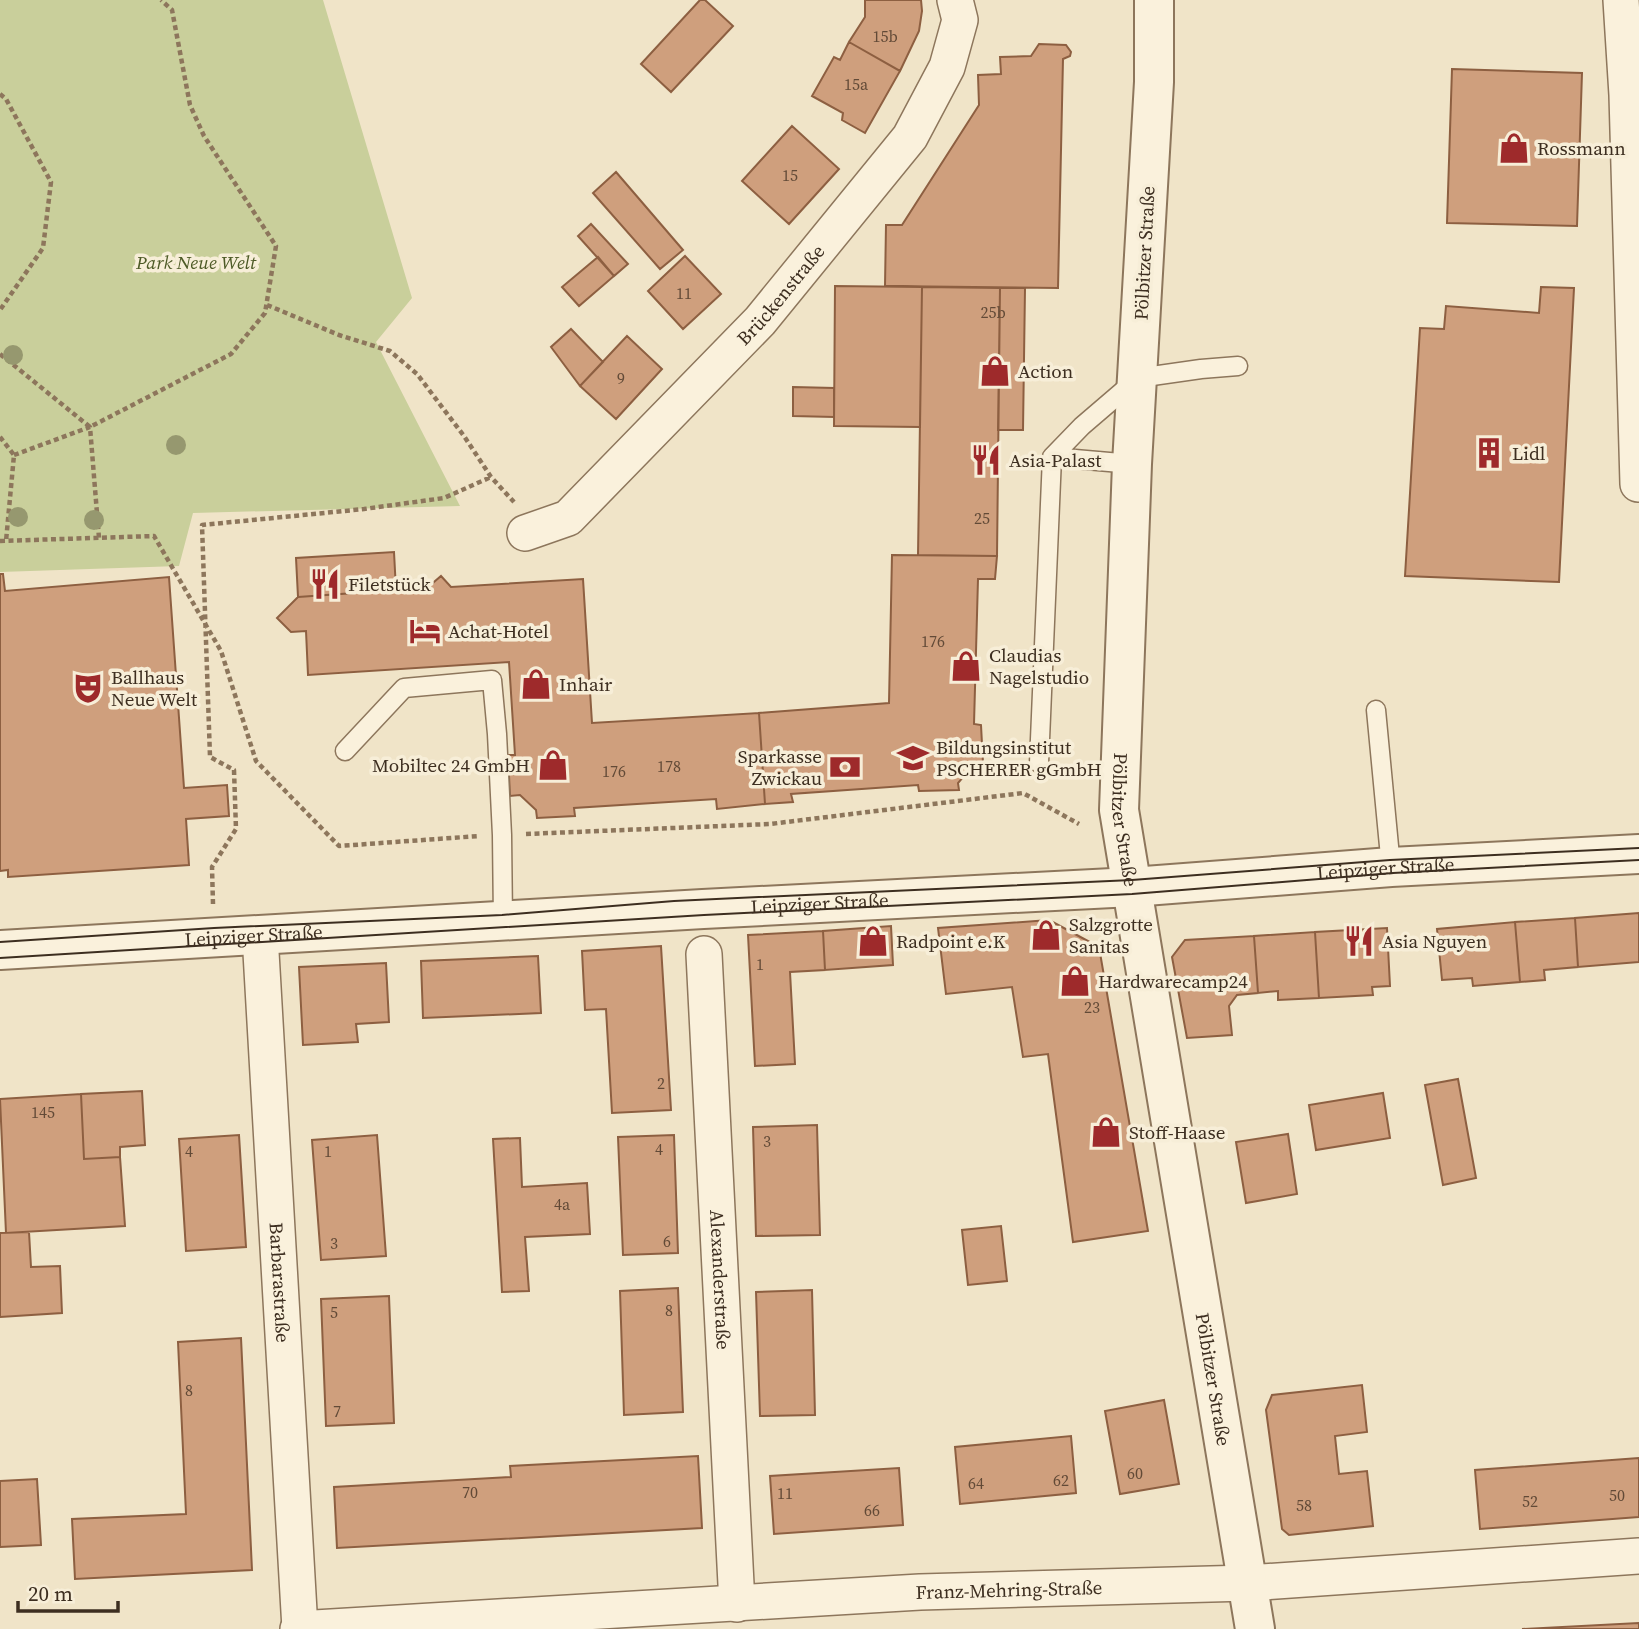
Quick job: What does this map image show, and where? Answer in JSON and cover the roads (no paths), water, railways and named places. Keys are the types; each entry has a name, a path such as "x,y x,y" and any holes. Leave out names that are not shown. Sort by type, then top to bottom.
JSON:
{"street":[{"name":"Brückenstraße","path":"525,533 568,518 760,321 910,138 947,67 960,20 955,0"},
{"name":"Pölbitzer Straße","path":"1154,0 1154,82 1132,464 1119,810 1255,1629"},
{"path":"1620,0 1627,95 1639,484"},
{"name":"Leipziger Straße","path":"0,950 1132,887 1391,867 1639,854"},
{"name":"Barbarastraße","path":"260,935 299,1629"},
{"name":"Alexanderstraße","path":"704,954 737,1604"},
{"name":"Franz-Mehring-Straße","path":"299,1629 379,1627 920,1592 1248,1583 1639,1556"}],"lane":[{"path":"1039,763 1052,457 1082,426 1138,378 1238,366"},
{"path":"1052,457 1132,464"},
{"path":"1639,484 1639,496"},
{"path":"345,751 404,688 492,680 500,796 503,920"},
{"path":"1376,710 1391,867"}],"tram line":[{"path":"0,942 214,928 502,915 674,901 1132,880 1390,860 1639,848"},
{"path":"0,958 704,915 1132,894 1393,873 1639,860"}],"place":[{"name":"Rossmann","path":"1514,148"},
{"name":"Action","path":"995,371"},
{"name":"Lidl","path":"1489,453"},
{"name":"Asia-Palast","path":"986,460"},
{"name":"Filetstück","path":"325,584"},
{"name":"Achat-Hotel","path":"425,631"},
{"name":"Claudias Nagelstudio","path":"966,666"},
{"name":"Inhair","path":"536,684"},
{"name":"Ballhaus Neue Welt","path":"88,688"},
{"name":"Bildungsinstitut PSCHERER gGmbH","path":"913,758"},
{"name":"Mobiltec 24 GmbH","path":"553,765"},
{"name":"Sparkasse Zwickau","path":"845,767"},
{"name":"Salzgrotte Sanitas","path":"1046,935"},
{"name":"Radpoint e.K","path":"873,941"},
{"name":"Asia Nguyen","path":"1359,941"},
{"name":"Hardwarecamp24","path":"1075,981"},
{"name":"Stoff-Haase","path":"1106,1132"}],"park label":[{"name":"Park Neue Welt","path":"196,262"}]}
